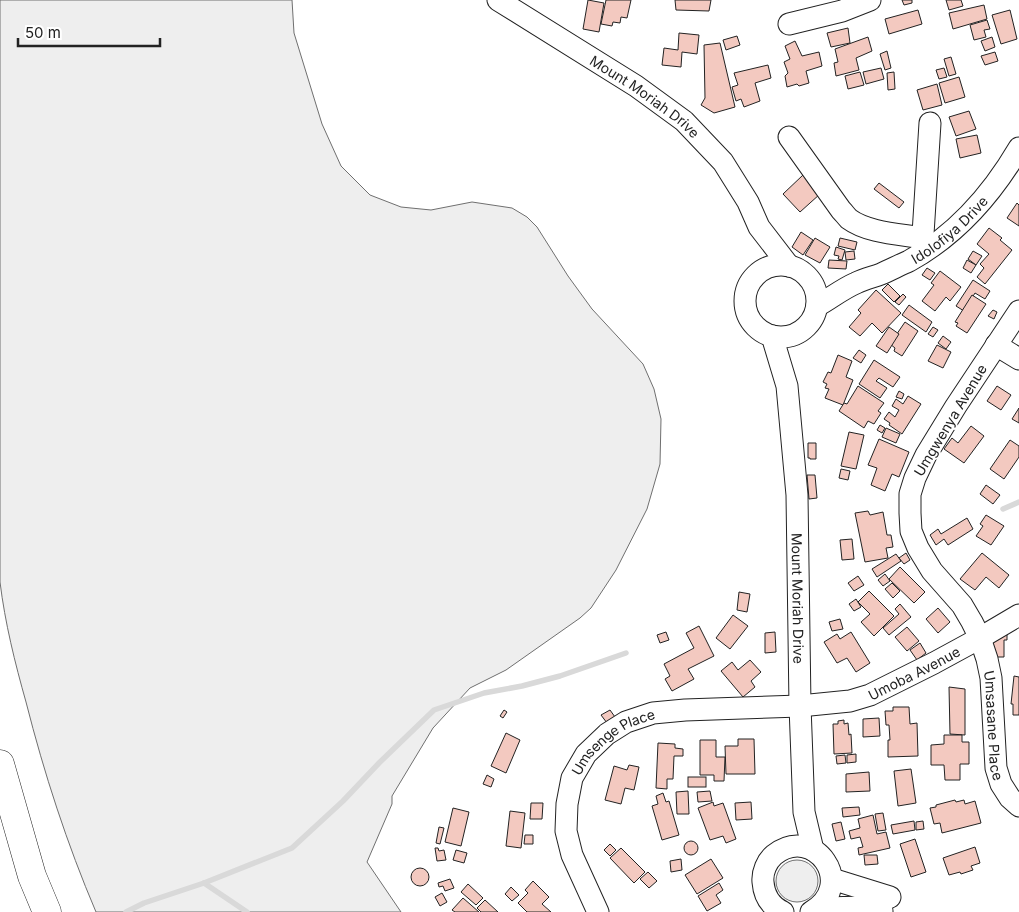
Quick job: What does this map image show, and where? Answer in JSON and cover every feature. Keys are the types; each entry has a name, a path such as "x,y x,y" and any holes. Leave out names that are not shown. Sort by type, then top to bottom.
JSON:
{"main road":[{"path":"0,764 32,876 47,912"}],"street":[{"name":"Mount Moriah Drive","path":"498,0 636,86 684,121 723,162 748,202 759,228 798,271 813,284 817,306"},
{"path":"789,24 842,11 870,0"},
{"path":"790,137 849,219 864,227 922,245 930,122"},
{"name":"Idolofiya Drive","path":"817,306 856,283 882,274 922,245 954,229 981,202 1007,168 1019,148"},
{"name":"Mount Moriah Drive","path":"759,228 758,274 746,292 745,304 753,324 762,332 772,336 787,386 797,495 800,706 804,812 803,848"},
{"path":"758,274 768,268 778,266 798,271"},
{"name":"Idolofiya Drive","path":"798,271 856,283"},
{"path":"772,336 783,337 795,334 806,328 813,318 817,306"},
{"name":"Umgwenya Avenue","path":"980,638 962,605 932,571 918,548 911,531 910,494 926,455 1019,311"},
{"name":"Mount Moriah Drive","path":"787,386 795,334"},
{"path":"996,345 1019,359"},
{"name":"Umoba Avenue","path":"800,706 850,701 870,695 980,638 1019,615"},
{"name":"Umsasane Place","path":"980,638 991,678 996,768 1001,784 1010,798 1019,806"},
{"name":"Umsenge Place","path":"598,912 572,855 566,831 566,804 572,778 586,754 607,734 626,722 653,713 800,706"},
{"path":"774,908 764,890 762,878 765,866 772,856 782,849 803,848 816,851 824,858 830,868 832,879 830,893 826,900 815,910"},
{"path":"815,910 879,910 890,897 832,879"}],"shaded area":[{"path":"0,0 292,0 294,33 322,124 341,166 370,195 401,207 431,210 472,202 512,208 527,217 537,227 568,276 592,309 643,364 654,389 661,419 660,464 647,509 616,570 591,608 580,618 506,670 470,688 433,728 392,796 392,804 367,862 401,912 96,912 66,834 40,755 11,643 0,582"},
{"path":"793,860 801,860 812,866 818,881 812,896 801,902 793,902 782,896 776,885 776,877 782,866"}],"building":[{"path":"588,0 604,3 599,32 583,29"},
{"path":"606,0 631,0 627,18 621,17 620,23 613,22 612,26 601,24"},
{"path":"675,0 711,0 709,11 676,10"},
{"path":"902,0 912,0 912,3 904,5"},
{"path":"946,0 961,0 963,6 949,10"},
{"path":"984,5 987,19 953,29 949,13"},
{"path":"918,10 922,24 889,34 885,19"},
{"path":"1010,10 1017,39 1001,44 992,15"},
{"path":"987,20 990,29 984,30 986,37 974,40 970,25"},
{"path":"848,28 850,43 831,47 827,33"},
{"path":"679,33 699,35 697,54 682,52 681,67 662,65 664,48 678,50"},
{"path":"737,36 740,45 726,50 723,40"},
{"path":"868,37 872,51 856,58 859,70 836,76 834,63 838,62 835,49"},
{"path":"992,37 995,47 985,51 981,41"},
{"path":"795,41 802,56 819,52 822,66 806,71 809,83 787,87 785,76 788,73 784,62 790,59 785,46"},
{"path":"720,43 735,107 714,113 701,105 705,98 704,45"},
{"path":"887,51 891,68 885,70 880,54"},
{"path":"995,52 998,61 985,65 981,56"},
{"path":"951,57 956,74 949,76 944,59"},
{"path":"768,65 771,78 755,83 760,101 744,107 741,99 736,101 732,87 738,85 734,73"},
{"path":"881,68 884,79 866,84 863,72"},
{"path":"944,68 947,77 939,79 936,70"},
{"path":"860,72 864,85 848,89 845,76"},
{"path":"894,72 895,89 888,90 887,73"},
{"path":"959,77 965,97 945,103 939,83"},
{"path":"937,84 942,105 923,110 917,90"},
{"path":"969,111 976,129 956,136 949,117"},
{"path":"977,135 981,153 960,158 956,139"},
{"path":"803,175 820,194 800,212 783,194"},
{"path":"879,183 904,202 899,208 874,189"},
{"path":"1017,203 1019,205 1019,226 1007,218"},
{"path":"989,228 1002,238 1000,240 1012,250 985,284 977,277 984,268 980,264 989,254 977,244"},
{"path":"801,232 813,240 803,255 792,247"},
{"path":"815,238 830,247 820,263 805,255"},
{"path":"840,238 857,242 855,250 838,246"},
{"path":"836,247 845,250 842,260 838,259 839,256 834,255"},
{"path":"854,251 855,259 846,260 845,252"},
{"path":"973,251 982,256 976,265 968,259"},
{"path":"829,260 847,261 846,269 828,268"},
{"path":"967,260 976,265 971,273 963,268"},
{"path":"927,268 935,273 930,280 922,275"},
{"path":"940,271 961,287 950,301 946,297 935,311 922,301 934,285 931,283"},
{"path":"973,280 990,291 985,299 975,293 964,311 956,306"},
{"path":"888,284 900,296 894,302 882,290"},
{"path":"876,290 901,313 882,333 872,323 860,336 849,327 861,313 858,310"},
{"path":"903,294 906,297 899,305 895,302"},
{"path":"972,295 986,304 967,333 956,326 958,323 955,322"},
{"path":"909,305 932,322 926,332 902,315"},
{"path":"993,310 997,312 994,319 988,316"},
{"path":"905,322 918,331 902,356 894,351 895,348 890,344"},
{"path":"889,327 899,334 887,353 876,346"},
{"path":"933,327 938,330 933,337 928,334"},
{"path":"943,336 951,342 946,349 938,343"},
{"path":"937,345 951,352 943,368 928,361"},
{"path":"859,350 866,355 861,363 853,358"},
{"path":"838,355 852,361 846,377 853,380 843,405 825,398 829,389 825,388 827,384 823,382 828,372 831,373"},
{"path":"874,360 900,377 893,387 879,378 876,381 887,388 880,398 859,384"},
{"path":"858,386 884,403 878,411 881,413 874,424 868,421 864,428 839,411 844,403 847,404"},
{"path":"997,386 1011,395 1001,410 987,401"},
{"path":"899,391 904,394 902,399 896,397"},
{"path":"908,396 921,404 902,434 884,419 889,412 895,417 899,410 892,406 896,399 903,404"},
{"path":"1019,408 1019,423 1012,419"},
{"path":"880,425 885,428 882,433 877,430"},
{"path":"971,426 984,436 964,463 944,449 952,438 958,443"},
{"path":"886,428 900,434 896,443 882,437"},
{"path":"849,432 864,435 856,469 841,466"},
{"path":"879,439 909,452 899,477 892,474 885,491 871,485 877,468 868,465"},
{"path":"1010,440 1019,446 1019,457 1004,479 990,469"},
{"path":"808,443 816,443 816,459 808,458"},
{"path":"841,469 850,471 848,480 839,478"},
{"path":"807,475 815,475 817,498 809,499"},
{"path":"986,485 1000,495 993,504 980,494"},
{"path":"868,511 870,515 883,512 887,535 891,535 893,547 886,548 888,558 865,562 855,513"},
{"path":"986,515 1004,526 991,545 976,536 983,526 980,524"},
{"path":"967,518 973,529 948,545 944,539 936,545 930,535 938,529 941,534"},
{"path":"852,539 854,559 842,560 840,540"},
{"path":"906,553 910,560 904,564 899,558"},
{"path":"982,553 1009,575 999,588 986,577 975,590 960,579"},
{"path":"896,554 901,561 877,577 872,569"},
{"path":"900,567 925,592 914,603 889,579"},
{"path":"885,574 890,581 883,586 878,580"},
{"path":"858,576 864,585 854,591 848,583"},
{"path":"892,583 900,591 893,598 885,589"},
{"path":"869,591 894,616 874,636 861,622 870,614 858,602"},
{"path":"739,592 750,594 747,612 737,610"},
{"path":"856,599 861,607 854,611 849,604"},
{"path":"900,604 911,617 889,635 883,628 899,614 895,609"},
{"path":"938,608 950,622 938,633 926,619"},
{"path":"733,615 748,626 730,649 716,638"},
{"path":"840,619 843,629 832,631 829,622"},
{"path":"699,626 714,656 688,669 694,679 672,691 665,679 670,676 664,664 694,648 686,633"},
{"path":"907,627 919,641 907,651 895,637"},
{"path":"1007,631 1007,640 1004,640 1004,657 991,657 991,639"},
{"path":"666,632 669,640 660,643 657,635"},
{"path":"775,632 776,652 765,653 765,633"},
{"path":"851,632 870,663 856,672 847,658 837,663 824,642 837,634 840,639"},
{"path":"920,643 926,653 917,660 910,650"},
{"path":"750,660 761,672 751,681 755,687 743,697 721,671 732,662 738,670"},
{"path":"1014,676 1019,677 1019,715 1013,715 1013,704 1011,704"},
{"path":"949,687 965,689 965,735 950,734"},
{"path":"893,707 909,707 910,724 917,723 918,756 888,757 888,740 890,740 889,725 886,725 885,711 893,711"},
{"path":"504,710 507,712 503,718 500,716"},
{"path":"610,710 615,717 607,723 601,715"},
{"path":"879,718 880,736 863,737 863,719"},
{"path":"844,720 844,724 848,723 849,735 851,734 852,753 834,754 833,724 838,724 838,721"},
{"path":"506,733 520,740 506,773 491,766"},
{"path":"944,735 962,735 962,742 969,742 969,764 960,764 960,780 945,780 944,765 931,765 931,745 944,744"},
{"path":"738,739 754,739 755,774 726,774 725,746 738,746"},
{"path":"700,740 716,740 716,757 725,757 724,781 714,781 714,775 700,775"},
{"path":"658,743 675,744 675,748 683,749 683,756 674,756 673,779 667,779 667,789 656,788"},
{"path":"856,754 856,762 847,763 847,755"},
{"path":"845,755 846,763 837,764 836,756"},
{"path":"629,765 639,767 634,790 625,788 621,804 605,800 614,766 627,770"},
{"path":"911,769 916,803 898,806 894,771"},
{"path":"869,772 870,791 846,792 846,774"},
{"path":"487,775 494,779 491,787 483,784"},
{"path":"688,777 706,777 706,787 688,787"},
{"path":"688,791 689,814 677,814 676,792"},
{"path":"710,791 712,801 698,802 697,792"},
{"path":"663,793 666,802 669,801 679,835 662,840 652,806 658,804 656,796"},
{"path":"955,800 956,802 964,800 965,804 975,801 981,823 942,833 940,823 934,824 930,808"},
{"path":"713,802 714,806 723,803 736,839 726,843 723,836 710,840 698,808"},
{"path":"751,802 752,819 736,820 735,803"},
{"path":"531,803 543,803 542,819 530,819"},
{"path":"859,807 860,815 843,817 842,808"},
{"path":"453,808 469,812 461,846 445,842"},
{"path":"510,811 525,813 521,848 506,846"},
{"path":"883,813 886,830 878,831 875,814"},
{"path":"873,815 877,834 886,832 890,848 859,855 858,848 863,847 860,837 851,839 849,831 860,828 858,819"},
{"path":"914,821 915,830 893,834 891,825"},
{"path":"923,821 924,829 916,830 916,822"},
{"path":"841,822 845,839 836,841 832,824"},
{"path":"439,827 444,828 440,844 436,843"},
{"path":"525,835 533,835 533,844 524,844"},
{"path":"915,839 926,872 911,877 900,844"},
{"path":"691,841 696,843 698,848 696,853 691,855 686,853 684,848 686,843"},
{"path":"610,844 616,850 610,856 604,850"},
{"path":"975,847 980,863 971,866 973,870 949,875 943,858"},
{"path":"435,848 438,848 439,851 444,850 446,860 437,861"},
{"path":"621,848 645,872 634,883 610,858"},
{"path":"456,850 467,853 464,863 453,860"},
{"path":"864,855 877,855 878,864 865,865"},
{"path":"681,859 682,870 671,872 670,861"},
{"path":"711,859 723,878 697,894 685,875"},
{"path":"420,868 426,871 429,877 426,883 420,886 414,883 411,877 414,871"},
{"path":"648,872 657,881 649,888 640,879"},
{"path":"450,879 454,888 445,891 443,886 439,887 438,883"},
{"path":"533,881 549,897 542,904 551,912 527,912 518,903 528,893 525,890"},
{"path":"719,883 723,890 716,895 721,903 707,911 698,896"},
{"path":"468,884 483,898 476,905 461,892"},
{"path":"511,887 519,895 512,901 505,894"},
{"path":"442,893 447,902 440,906 435,897"},
{"path":"463,898 479,912 455,912 452,910"},
{"path":"485,900 498,912 481,912 477,908"}],"waterway":[{"path":"1003,509 1019,502"},
{"path":"126,912 144,903 204,883 292,848 343,801 434,710 484,693 560,676 626,653"},
{"path":"204,883 247,912"}]}
